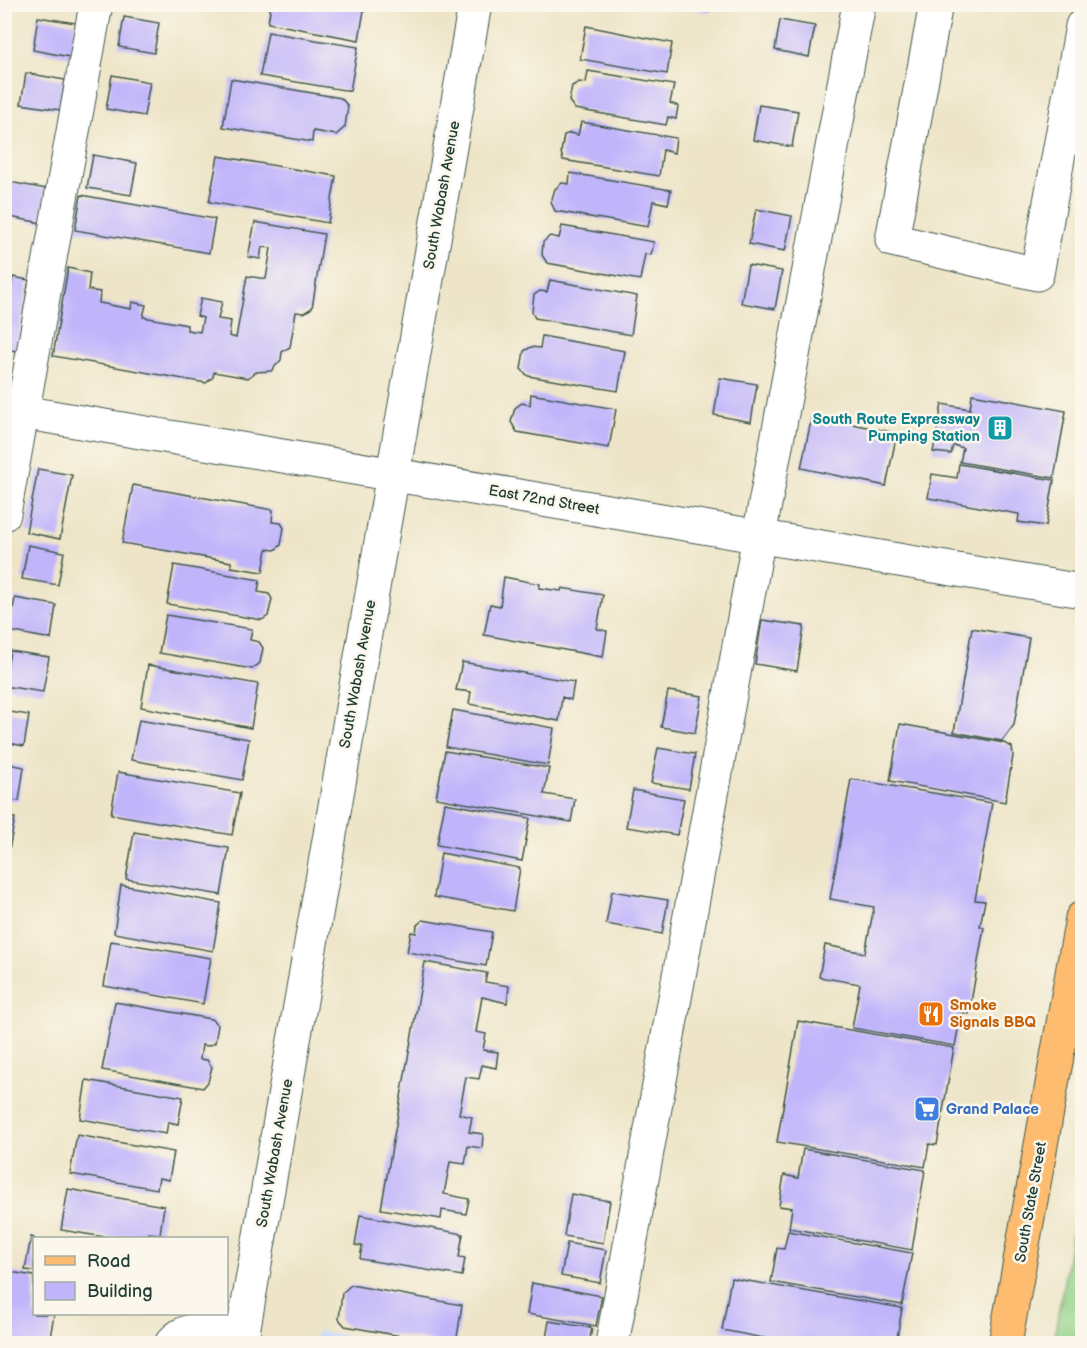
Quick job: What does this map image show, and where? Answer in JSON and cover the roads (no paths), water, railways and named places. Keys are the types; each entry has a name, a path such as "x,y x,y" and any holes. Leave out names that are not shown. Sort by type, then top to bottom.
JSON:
{"main road":[{"name":"South State Street","path":"1005,1344 1079,955 1083,918"}],"street":[{"path":"4,514 13,410 96,4"},
{"name":"South Wabash Avenue","path":"242,1338 475,4"},
{"path":"612,1344 759,536 859,4"},
{"path":"936,4 892,240 1037,273 1083,26"},
{"name":"East 72nd Street","path":"13,410 1083,591"},
{"path":"171,1344 178,1336 200,1329 242,1338"}],"place":[{"name":"South Route Expressway Pumping Station","path":"1000,428"},
{"name":"Smoke Signals BBQ","path":"931,1014"},
{"name":"Grand Palace","path":"927,1109"}]}
